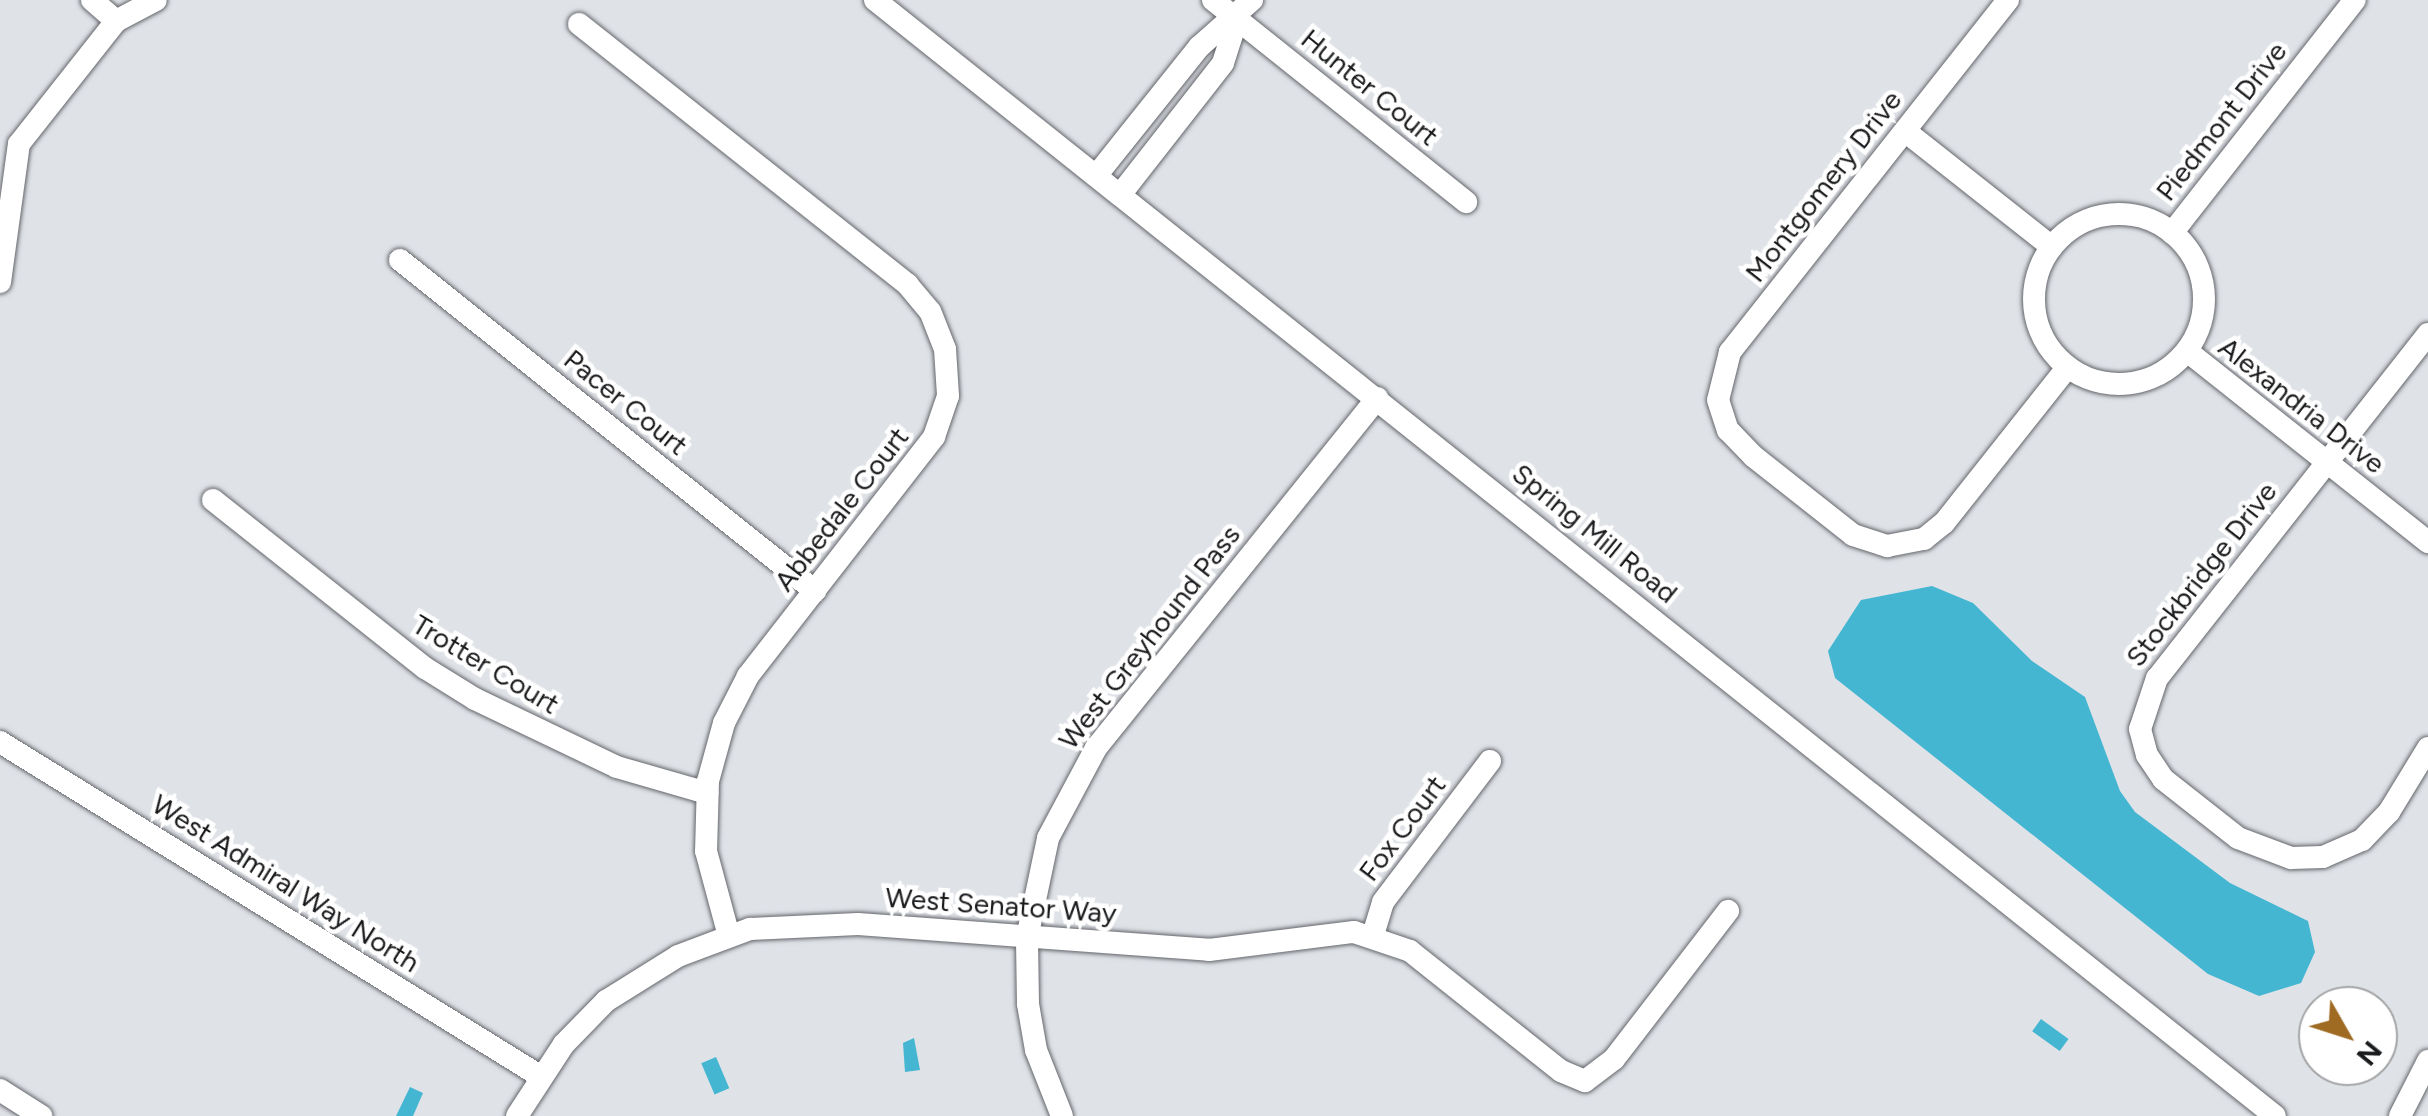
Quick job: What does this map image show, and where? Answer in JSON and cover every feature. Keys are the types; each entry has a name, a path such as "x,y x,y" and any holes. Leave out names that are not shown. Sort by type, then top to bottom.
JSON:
{"street":[{"path":"92,0 116,21"},
{"path":"0,282 10,139 116,21 156,0"},
{"name":"Spring Mill Road","path":"875,0 2275,1116"},
{"name":"Hunter Court","path":"1213,0 1466,202"},
{"path":"1096,176 1199,47 1237,19 1252,0"},
{"name":"Montgomery Drive","path":"2008,0 1730,352 1720,376 1724,422 1753,456 1853,535 1870,544 1908,544 1944,523 2066,368"},
{"name":"Piedmont Drive","path":"2172,233 2356,0"},
{"path":"1120,195 1223,63 1237,19"},
{"name":"Abbedale Court","path":"579,24 908,284 940,330 948,396 934,437 737,695 714,753 707,793 706,851 729,936"},
{"path":"1905,132 2052,247"},
{"path":"2066,368 2043,339 2034,300 2052,247 2082,224 2115,215 2153,222 2172,233"},
{"name":"Alexandria Drive","path":"2066,368 2099,382 2132,383 2169,368 2187,351 2204,299 2193,257 2172,233"},
{"name":"Pacer Court","path":"400,260 815,591"},
{"name":"Stockbridge Drive","path":"2428,334 2157,678 2141,715 2142,744 2164,779 2255,848 2306,859 2343,851 2378,827 2428,748"},
{"name":"Alexandria Drive","path":"2187,351 2428,542"},
{"name":"West Greyhound Pass","path":"1062,1116 1036,1050 1027,938 1048,838 1077,776 1377,398"},
{"name":"Trotter Court","path":"213,500 425,668 475,699 617,766 707,793"},
{"name":"West Admiral Way North","path":"0,742 540,1076"},
{"name":"Fox Court","path":"1374,936 1383,902 1490,761"},
{"name":"West Senator Way","path":"517,1116 540,1076 586,1020 642,974 729,936 816,923 1210,950 1334,932 1374,936 1410,951 1573,1080 1600,1074 1728,910"},
{"path":"2400,1116 2428,1061"},
{"path":"0,1090 41,1116"}],"water":[{"path":"1932,586 1973,603 2032,661 2085,697 2120,791 2135,812 2230,883 2308,921 2315,952 2301,983 2259,996 2208,974 1835,678 1828,651 1861,600"},
{"path":"2041,1019 2069,1039 2060,1051 2032,1031"},
{"path":"914,1038 920,1070 905,1072 903,1043"},
{"path":"716,1057 729,1088 715,1095 701,1063"},
{"path":"410,1087 423,1093 413,1116 396,1116"}]}
